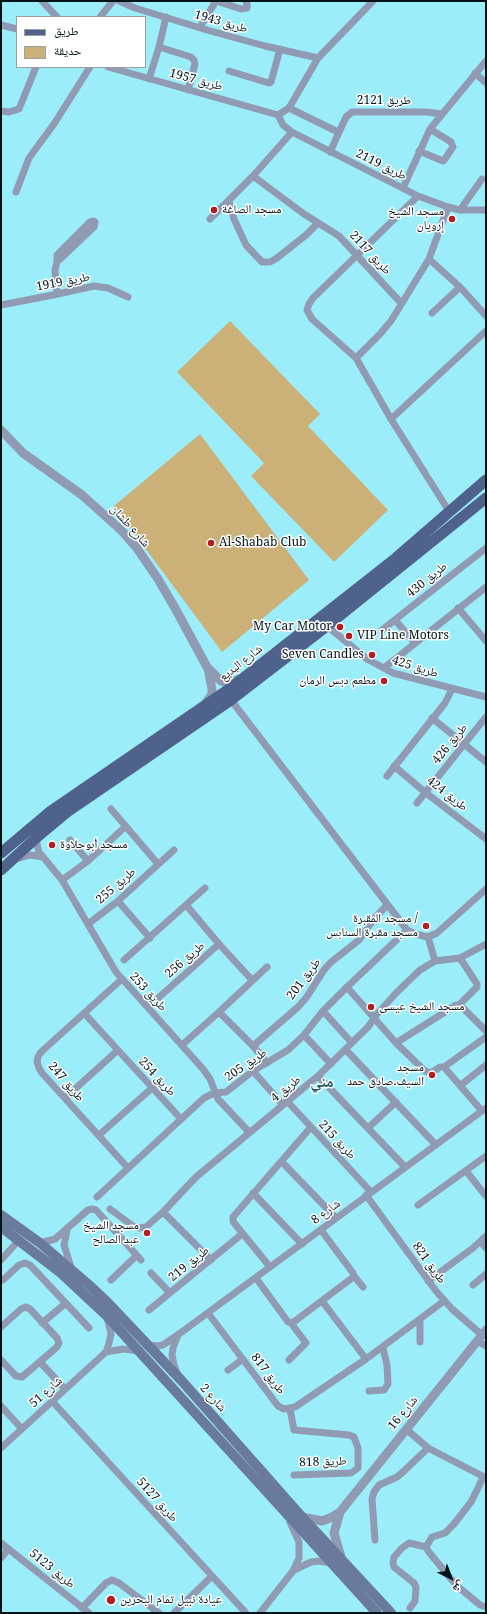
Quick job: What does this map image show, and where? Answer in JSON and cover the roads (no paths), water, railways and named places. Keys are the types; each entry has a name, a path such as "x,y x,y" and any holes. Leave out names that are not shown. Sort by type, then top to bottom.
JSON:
{"main road":[{"name":"شارع البديع","path":"1,853 51,811 246,676 396,558 450,513 486,480"},
{"name":"شارع البديع","path":"1,870 37,837 79,804 231,700 486,498"},
{"name":"شارع 2","path":"1,1215 40,1243 72,1270 108,1304 143,1348 284,1511 377,1613"},
{"name":"شارع 2","path":"1,1227 61,1273 180,1380 302,1517 341,1557 391,1613"}],"street":[{"path":"42,1 56,16"},
{"path":"101,16 113,1"},
{"name":"طريق 1943","path":"119,1 135,8 200,27 318,58"},
{"path":"135,8 140,1"},
{"path":"200,27 216,1 241,9 247,8 248,5 246,1"},
{"path":"278,115 289,108 318,58 373,1"},
{"path":"149,79 166,17"},
{"path":"1,25 16,29"},
{"path":"159,47 191,56 194,60 195,64 188,90"},
{"path":"229,71 269,83 271,82 280,49"},
{"path":"403,188 430,129 486,61"},
{"path":"1,111 10,112 19,109 36,68"},
{"path":"16,192 29,158 54,124 89,68"},
{"name":"طريق 1957","path":"111,68 278,115"},
{"path":"475,73 486,83"},
{"path":"289,108 338,132"},
{"name":"طريق 2121","path":"330,152 338,132 349,114 355,111 442,114"},
{"name":"طريق 2119","path":"278,115 284,125 292,132 418,196 460,210 485,212"},
{"path":"419,152 443,161 452,147 451,142 430,129"},
{"path":"210,219 253,176 292,132"},
{"name":"طريق 2117","path":"253,176 274,193 340,236 359,255 401,303"},
{"path":"460,210 482,179"},
{"path":"418,196 359,255 313,298 307,310 312,319 356,358 391,419 450,513"},
{"path":"229,201 234,219 246,245 262,262 270,262 277,258 306,236 318,223"},
{"path":"356,358 391,321 429,259 448,207"},
{"path":"57,262 63,258 94,227 95,222 90,222 57,254 55,270 57,294"},
{"path":"429,259 460,287 486,316"},
{"name":"طريق 1919","path":"1,305 94,286 108,288 128,297"},
{"path":"432,312 460,287"},
{"path":"391,419 486,331"},
{"name":"شارع طشان","path":"1,430 23,453 82,495 122,531 136,547 176,608 207,667"},
{"name":"طريق 430","path":"382,630 486,548"},
{"path":"384,668 486,587"},
{"path":"458,608 486,641"},
{"path":"395,620 415,643"},
{"name":"طريق 425","path":"326,626 367,659 393,673 486,697"},
{"path":"207,667 221,681 235,682 246,676"},
{"path":"204,706 212,694 212,686 207,667"},
{"path":"386,776 447,700 452,689"},
{"path":"231,700 407,930 415,934 428,937 437,933 486,889"},
{"path":"432,718 486,762"},
{"name":"طريق 426","path":"417,803 486,718"},
{"name":"طريق 424","path":"394,766 426,793 486,838"},
{"path":"111,809 158,864"},
{"path":"62,880 88,860 126,826"},
{"name":"طريق 253","path":"37,837 38,849 62,880 109,962 122,979 207,1073 214,1093 224,1107 249,1132"},
{"path":"70,840 88,860"},
{"name":"طريق 255","path":"88,924 118,901 174,850"},
{"path":"10,862 30,855 43,857"},
{"path":"124,960 187,906 205,888"},
{"path":"118,901 150,938"},
{"name":"طريق 201","path":"253,1046 298,1007 306,998 330,962 359,940 374,919 387,905"},
{"name":"طريق 256","path":"187,906 252,980"},
{"name":"طريق 205","path":"97,1197 204,1098 214,1093 226,1092 253,1071 288,1050 304,1035 323,1011 347,986 407,930"},
{"path":"428,937 435,961 460,958 486,944"},
{"name":"طريق 256","path":"148,1007 219,944"},
{"path":"396,1043 452,1006 459,1005 477,987 477,984 460,958"},
{"name":"طريق 4","path":"110,1210 133,1226 139,1228 146,1226 163,1212 196,1177 318,1076 346,1050 375,1019 397,992 420,970 435,961"},
{"path":"182,1044 220,1012 266,967"},
{"name":"طريق 247","path":"122,979 42,1052 38,1057 37,1062 39,1068 128,1168"},
{"path":"347,986 396,1043 426,1072 431,1073 440,1067 444,1067 486,1037"},
{"path":"459,1005 486,1031"},
{"path":"323,1011 352,1043"},
{"path":"220,1012 253,1046 267,1063"},
{"name":"طريق 254","path":"84,1013 181,1119"},
{"path":"304,1035 331,1064"},
{"path":"65,1098 118,1050"},
{"path":"346,1050 436,1145"},
{"path":"461,1085 486,1065"},
{"path":"444,1067 485,1109"},
{"name":"طريق 215","path":"253,1071 285,1104 311,1127 369,1194"},
{"path":"318,1076 405,1167"},
{"path":"98,1135 152,1088"},
{"path":"368,1128 396,1102"},
{"name":"شارع 8","path":"143,1348 163,1345 485,1109"},
{"path":"270,1267 233,1221 235,1214 311,1127"},
{"path":"418,1205 486,1156"},
{"path":"282,1162 336,1218"},
{"path":"466,1171 486,1196"},
{"path":"253,1193 302,1244"},
{"name":"طريق 821","path":"369,1194 428,1281 444,1301 482,1335 486,1346"},
{"path":"40,1243 55,1239 88,1210 96,1210 138,1258 134,1258 111,1280"},
{"path":"163,1212 211,1260"},
{"path":"67,1230 64,1245 72,1270"},
{"path":"321,1230 363,1288"},
{"name":"طريق 219","path":"149,1310 242,1234"},
{"path":"428,1281 484,1239 486,1248"},
{"path":"1,1260 19,1240"},
{"path":"3,1280 19,1265 28,1264 89,1328"},
{"path":"151,1273 170,1293"},
{"path":"473,1285 486,1274"},
{"path":"291,1323 354,1276"},
{"path":"256,1278 286,1320 291,1323 306,1343 289,1360"},
{"path":"322,1301 366,1359"},
{"name":"طريق 817","path":"208,1313 278,1406 284,1409 290,1409 383,1348 444,1301"},
{"path":"42,1323 66,1303"},
{"path":"1,1360 15,1375 21,1377 59,1344 57,1338 30,1309 24,1307 2,1323"},
{"path":"106,1315 110,1324 111,1334 106,1352 122,1349 143,1348"},
{"path":"420,1320 420,1342"},
{"path":"178,1334 172,1355 180,1380"},
{"name":"شارع 16","path":"302,1517 322,1521 340,1512 482,1335"},
{"path":"369,1391 384,1390 387,1387 387,1366 383,1348"},
{"name":"شارع 51","path":"1,1448 106,1352"},
{"path":"228,1370 243,1359"},
{"path":"40,1362 65,1389"},
{"name":"طريق 5127","path":"52,1401 246,1613"},
{"path":"1,1406 22,1429"},
{"name":"طريق 818","path":"290,1409 294,1430 349,1435 354,1437 358,1448 358,1468 355,1472 294,1475"},
{"path":"406,1429 428,1448 484,1477 471,1502 454,1524 445,1533 432,1537 426,1548"},
{"path":"375,1540 372,1499 374,1492 379,1485 397,1477 428,1448"},
{"path":"260,1613 293,1571 299,1558 299,1542 284,1511"},
{"name":"شارع 16","path":"340,1512 334,1532 341,1557"},
{"name":"طريق 5123","path":"1,1543 89,1613"},
{"path":"410,1608 415,1601 416,1587 414,1583 394,1567 394,1557 409,1543 426,1548 456,1585 480,1605 486,1607"},
{"path":"1,1558 8,1549"},
{"path":"293,1571 304,1564 311,1562 318,1561 332,1563"},
{"path":"174,1613 212,1576"},
{"path":"82,1608 106,1583 112,1580 119,1582 159,1613"}],"place":[{"name":"مسجد الصاغة","path":"214,210"},
{"name":"مسجد الشيخ إرويان","path":"452,219"},
{"name":"Al-Shabab Club","path":"211,543"},
{"name":"My Car Motor","path":"340,627"},
{"name":"VIP Line Motors","path":"349,636"},
{"name":"Seven Candles","path":"372,655"},
{"name":"مطعم دبس الرمان","path":"384,681"},
{"name":"مسجد أبوحلاوة","path":"52,845"},
{"name":"مسجد المقبرة / مسجد مقبرة السنابس","path":"426,926"},
{"name":"مسجد الشيخ عيسى","path":"371,1007"},
{"name":"مسجد السيف.صادق حمد","path":"432,1075"},
{"name":"مسجد الشيخ عبد الصالح","path":"147,1233"},
{"name":"عيادة نبيل تمام البحرين","path":"111,1600"}],"district":[{"name":"مني","path":"322,1082"}]}
